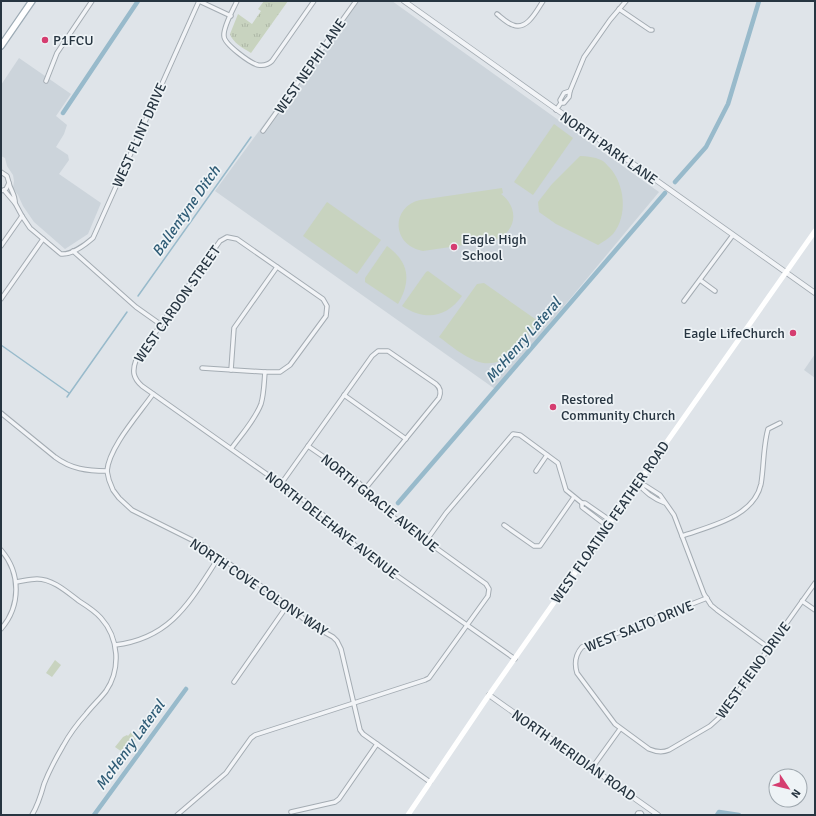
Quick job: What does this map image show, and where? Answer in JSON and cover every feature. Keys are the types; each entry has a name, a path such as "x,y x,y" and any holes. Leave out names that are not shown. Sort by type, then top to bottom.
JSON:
{"main road":[{"path":"1,46 32,1"},
{"name":"WEST FLOATING FEATHER ROAD","path":"408,815 489,695 815,231"}],"street":[{"path":"46,81 57,53 92,1"},
{"path":"199,1 231,16"},
{"name":"WEST FLINT DRIVE","path":"43,239 58,253 63,254 72,251 90,241 96,232 199,1"},
{"path":"237,1 225,29 224,38 229,46 255,64 264,66 272,61 314,1"},
{"name":"WEST NEPHI LANE","path":"264,131 356,1"},
{"name":"NORTH PARK LANE","path":"404,1 815,293"},
{"path":"497,14 512,25 522,25 529,21 543,1"},
{"path":"556,110 561,103 564,103 569,97 584,56 626,1"},
{"path":"619,9 652,30"},
{"path":"1,172 7,176 15,203 22,216 30,228 43,239 1,299"},
{"path":"9,183 2,191 15,203"},
{"path":"1,246 22,216"},
{"path":"684,301 733,235"},
{"name":"WEST CARDON STREET","path":"133,375 133,368 136,360 220,241 227,237 237,239 277,266"},
{"path":"72,251 136,307 160,324"},
{"path":"202,368 232,370 265,372 280,372 290,365 326,316 327,306 323,299 277,266 234,328 232,370"},
{"path":"700,280 715,291"},
{"path":"281,484 372,356 381,350 391,352 436,384 440,390 439,398 365,489"},
{"path":"231,449 261,405 265,372"},
{"name":"NORTH DELEHAYE AVENUE","path":"133,375 136,380 153,394 319,511 359,549 515,658"},
{"path":"1,413 64,464 81,470 107,471 109,458 114,448 153,394"},
{"path":"344,395 406,439"},
{"path":"682,536 736,516 752,504 761,485 768,429 780,423"},
{"path":"426,541 446,513 513,434 520,435 558,462 566,490 582,503 585,503 611,521"},
{"name":"NORTH GRACIE AVENUE","path":"308,446 353,477 393,517 486,584 489,589 488,596 467,625"},
{"path":"536,471 547,455"},
{"name":"NORTH COVE COLONY WAY","path":"107,471 113,490 136,512 199,544 274,595 310,624 333,638 340,645 360,730 367,737 430,782"},
{"path":"638,483 660,495 674,515 707,598 716,610 770,648"},
{"path":"504,525 537,547 540,546 574,497"},
{"path":"582,503 582,507 607,526"},
{"path":"1,550 10,563 16,582 16,594 13,609 9,618 1,629"},
{"path":"115,645 138,641 164,627 189,602 219,557"},
{"path":"16,582 37,579 47,580 56,585 98,615 110,631 115,645 115,667 109,686 75,727 63,745 51,768 32,815"},
{"name":"WEST FIENO DRIVE","path":"620,728 654,752 663,752 716,720 723,713 770,648 815,583"},
{"name":"WEST SALTO DRIVE","path":"620,728 611,719 578,673 575,666 575,658 578,652 582,647 707,598"},
{"path":"802,601 815,610"},
{"path":"234,682 287,606"},
{"path":"177,815 226,773 251,738 255,735 429,678 467,625"},
{"name":"NORTH MERIDIAN ROAD","path":"489,695 658,815"},
{"path":"592,768 620,728"},
{"path":"291,812 335,802 339,799 377,744"},
{"path":"637,815 638,813 642,814 646,806"}],"shaded area":[{"name":"Eagle High School","path":"354,1 392,1 659,192 495,389 215,191"},
{"path":"19,58 71,94 56,116 67,125 64,134 56,147 68,155 69,160 59,174 101,203 88,234 65,249 34,222 13,188 13,175 7,166 5,158 1,156 1,85"},
{"path":"815,354 815,378 804,370"}],"green space":[{"path":"264,1 288,1 251,53 236,43 230,34 238,14 252,24 261,11 258,9"},
{"path":"554,124 573,138 533,195 514,182"},
{"path":"580,156 588,156 601,160 610,168 619,183 623,201 623,210 618,227 613,234 598,245 556,224 539,212 538,202 552,184"},
{"path":"502,188 503,193 501,194 511,207 513,221 506,233 499,238 491,241 423,251 413,248 405,242 401,235 399,226 400,218 403,210 410,204 420,200"},
{"path":"327,202 381,240 357,274 303,236"},
{"path":"387,246 395,252 400,259 406,273 405,288 398,304 365,282 365,278"},
{"path":"428,271 462,296 449,309 435,315 419,314 402,306"},
{"path":"484,283 538,321 513,353 496,362 486,363 476,361 466,356 439,337 477,284"},
{"path":"55,660 61,665 52,677 46,673"},
{"path":"132,731 136,734 134,737 136,739 125,754 115,747 123,737 128,736"}],"waterway":[{"path":"63,113 138,1"},
{"name":"McHenry Lateral","path":"675,182 706,147 728,104 759,1"},
{"name":"Ballentyne Ditch","path":"138,296 251,137"},
{"name":"McHenry Lateral","path":"398,503 665,193"},
{"name":"Ballentyne Ditch","path":"67,397 127,312"},
{"path":"1,345 69,393"},
{"name":"McHenry Lateral","path":"94,815 186,689"},
{"path":"717,815 719,812 739,815"}],"place":[{"name":"P1FCU","path":"45,40"},
{"name":"Eagle High School","path":"454,247"},
{"name":"Eagle LifeChurch","path":"793,333"},
{"name":"Restored Community Church","path":"553,407"}]}
